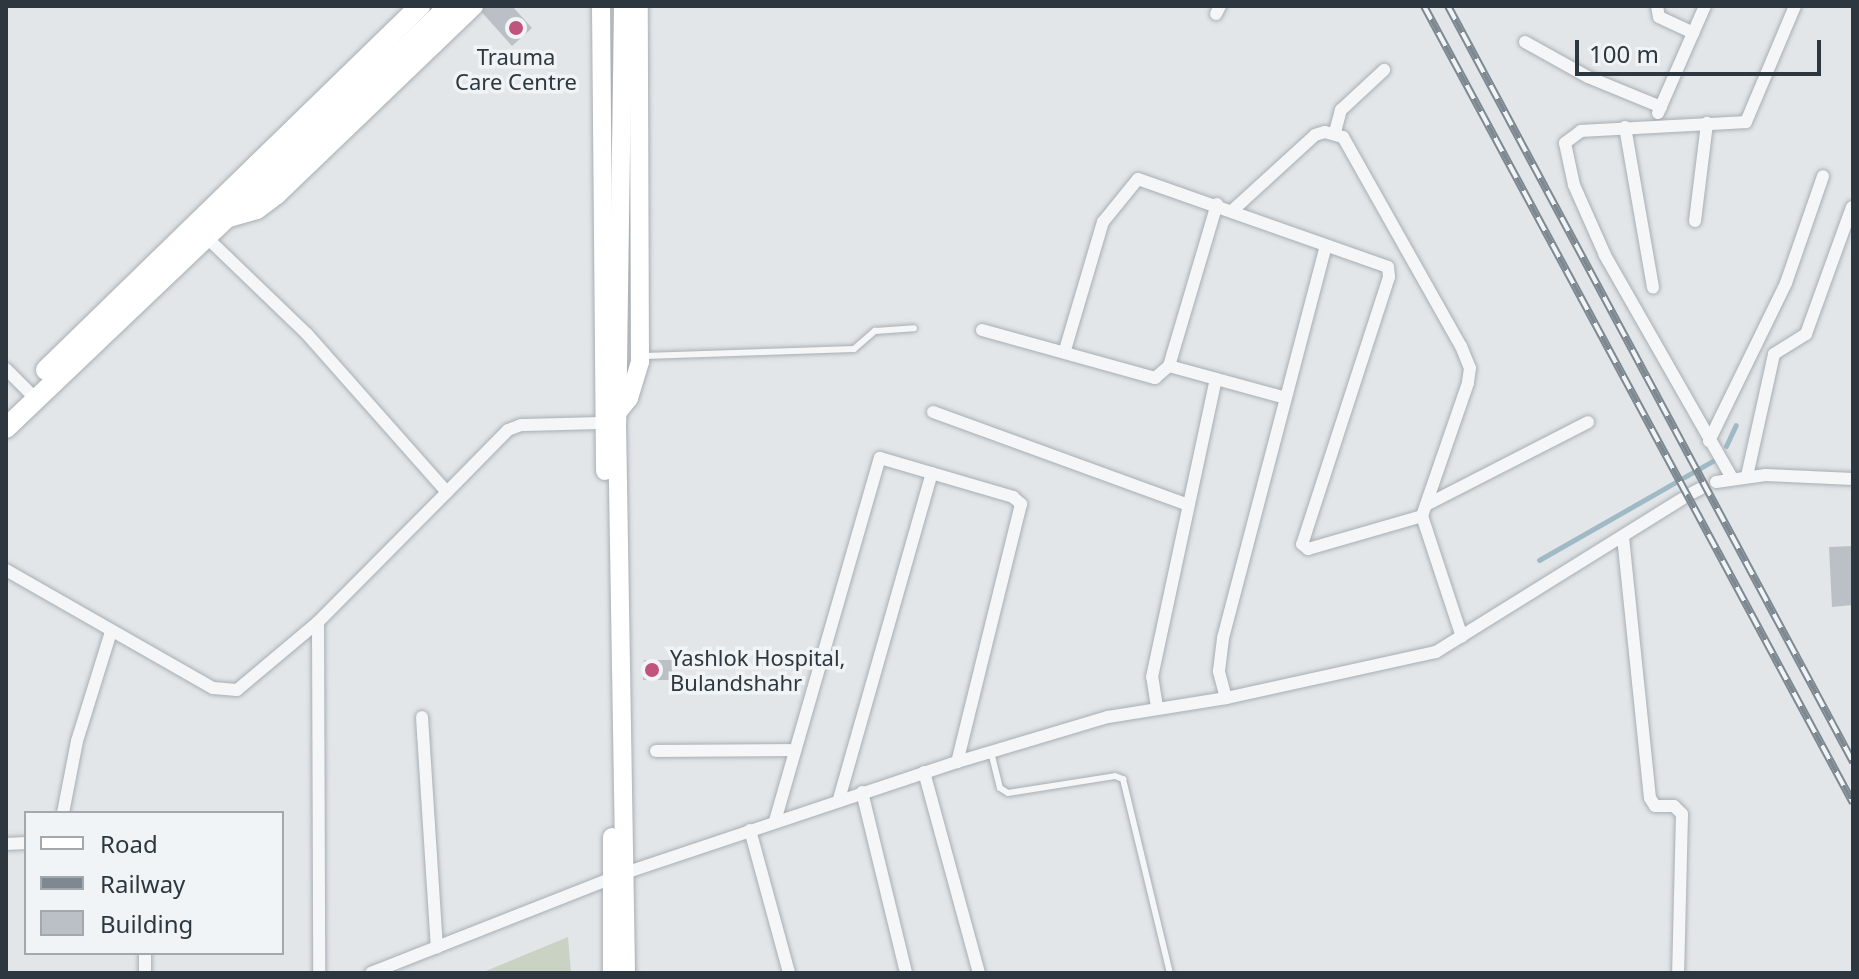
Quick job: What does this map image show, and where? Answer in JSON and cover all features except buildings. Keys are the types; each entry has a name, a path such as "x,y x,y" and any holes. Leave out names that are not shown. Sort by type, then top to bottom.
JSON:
{"main road":[{"path":"6,428 32,394 420,6"},
{"path":"198,229 222,220 449,6"},
{"path":"6,410 32,394"}],"street":[{"path":"222,220 257,210 277,195 474,6"},
{"path":"601,6 613,413 618,876 626,973"},
{"path":"613,413 623,6"},
{"path":"6,570 111,632 225,692 247,685 318,622 508,430 521,425 613,413 633,389 640,356 639,6"},
{"path":"1657,6 1659,17 1693,33"},
{"path":"1654,123 1705,6"},
{"path":"1732,478 1605,255 1568,162 1565,143 1573,133 1654,123 1707,123 1751,118 1795,6"},
{"path":"1525,42 1588,77 1661,107"},
{"path":"1335,132 1341,110 1384,70"},
{"path":"1695,221 1707,123"},
{"path":"1625,127 1653,288"},
{"path":"1233,210 1315,135 1335,132 1351,146 1470,368 1424,510 1462,637"},
{"path":"1709,441 1786,283 1823,176"},
{"path":"1065,350 1103,222 1134,181 1149,178 1388,267 1390,272 1302,544 1308,549 1424,510 1588,422"},
{"path":"982,330 1065,350 1155,378 1169,366 1217,204"},
{"path":"1747,476 1774,354 1806,334 1852,207"},
{"path":"198,229 307,334 447,492"},
{"path":"1226,698 1220,654 1282,397 1326,246"},
{"path":"1169,366 1282,397"},
{"path":"6,369 32,394"},
{"path":"1157,707 1152,682 1216,379"},
{"path":"933,412 1189,505"},
{"path":"775,821 876,463 883,457 1013,497 1022,510 957,762"},
{"path":"839,799 932,473"},
{"path":"1716,482 1747,476 1853,479"},
{"path":"371,973 618,876 839,799 957,762 1157,707 1226,698 1406,662 1462,637 1691,494"},
{"path":"1623,537 1650,798 1655,806 1674,806 1682,814 1678,973"},
{"path":"318,622 316,923 319,973"},
{"path":"63,811 77,741 111,632"},
{"path":"422,717 437,948"},
{"path":"656,751 795,750"},
{"path":"924,772 979,973"},
{"path":"862,792 906,973"},
{"path":"750,830 789,973"},
{"path":"612,973 618,876"}],"lane":[{"path":"640,356 854,349 875,331 914,328"},
{"path":"991,752 1000,788 1008,793 1115,776 1123,779 1170,973"}],"shaded area":[{"path":"568,937 571,973 481,973"}],"waterway":[{"path":"1726,446 1736,425"},
{"path":"1539,560 1716,459"}],"railway":[{"path":"1424,6 1853,803"},
{"path":"1448,6 1853,762"}],"place":[{"name":"Trauma Care Centre","path":"516,28"},
{"name":"Yashlok Hospital, Bulandshahr","path":"652,670"}]}
